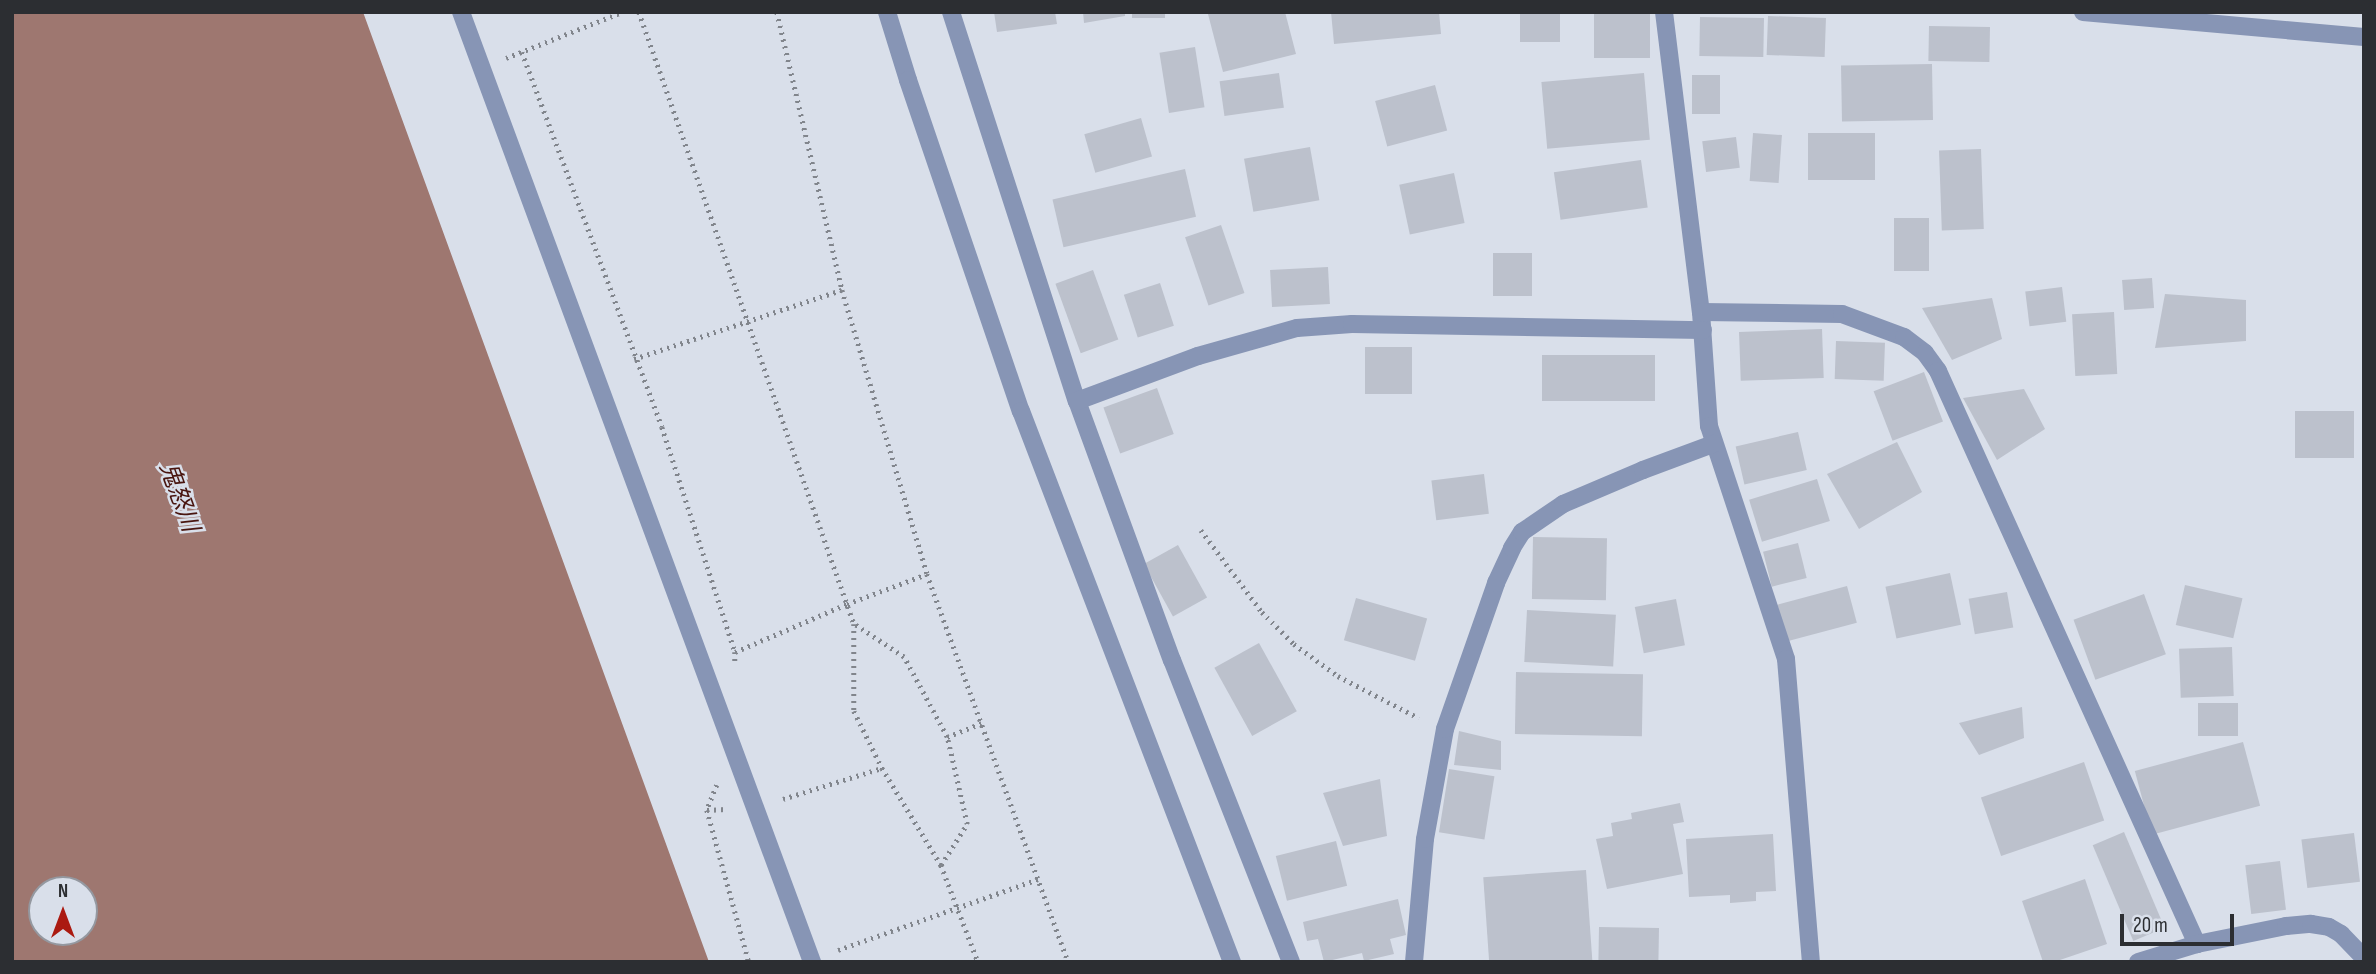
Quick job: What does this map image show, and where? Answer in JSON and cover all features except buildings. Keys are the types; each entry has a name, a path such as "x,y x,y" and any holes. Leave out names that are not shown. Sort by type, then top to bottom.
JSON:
{"street":[{"path":"461,12 812,961"},
{"path":"887,12 1021,411 1231,962"},
{"path":"951,12 1077,401 1172,660 1291,962"},
{"path":"1664,12 1701,312 1706,403 1713,444 1779,630 1786,659 1811,962"},
{"path":"2084,12 2186,17 2364,37"},
{"path":"1701,312 1842,314 1904,337 1925,353 1938,371 2197,944"},
{"path":"1077,401 1198,356 1297,328 1352,324 1703,330"},
{"path":"1415,962 1425,839 1445,729 1496,583 1522,532 1563,504 1713,444"},
{"path":"2138,962 2197,944 2286,926 2311,924 2329,927 2341,934 2364,958"}],"path":[{"path":"482,68 622,12"},
{"path":"639,12 854,624 854,711 882,768 941,865 978,962"},
{"path":"777,12 842,289 927,574 1068,962"},
{"path":"522,52 634,359 662,427 735,652 734,676"},
{"path":"634,359 842,289"},
{"path":"1201,530 1254,601 1293,644 1338,676 1394,708 1445,729"},
{"path":"735,652 846,604 927,574"},
{"path":"854,624 904,657 947,737 967,824 941,865"},
{"path":"947,737 981,723"},
{"path":"707,810 757,807 882,768"},
{"path":"720,775 707,810 749,962"},
{"path":"812,961 956,906 1038,879"}],"water":[{"name":"鬼怒川","path":"12,12 363,12 709,962 12,962"}]}
